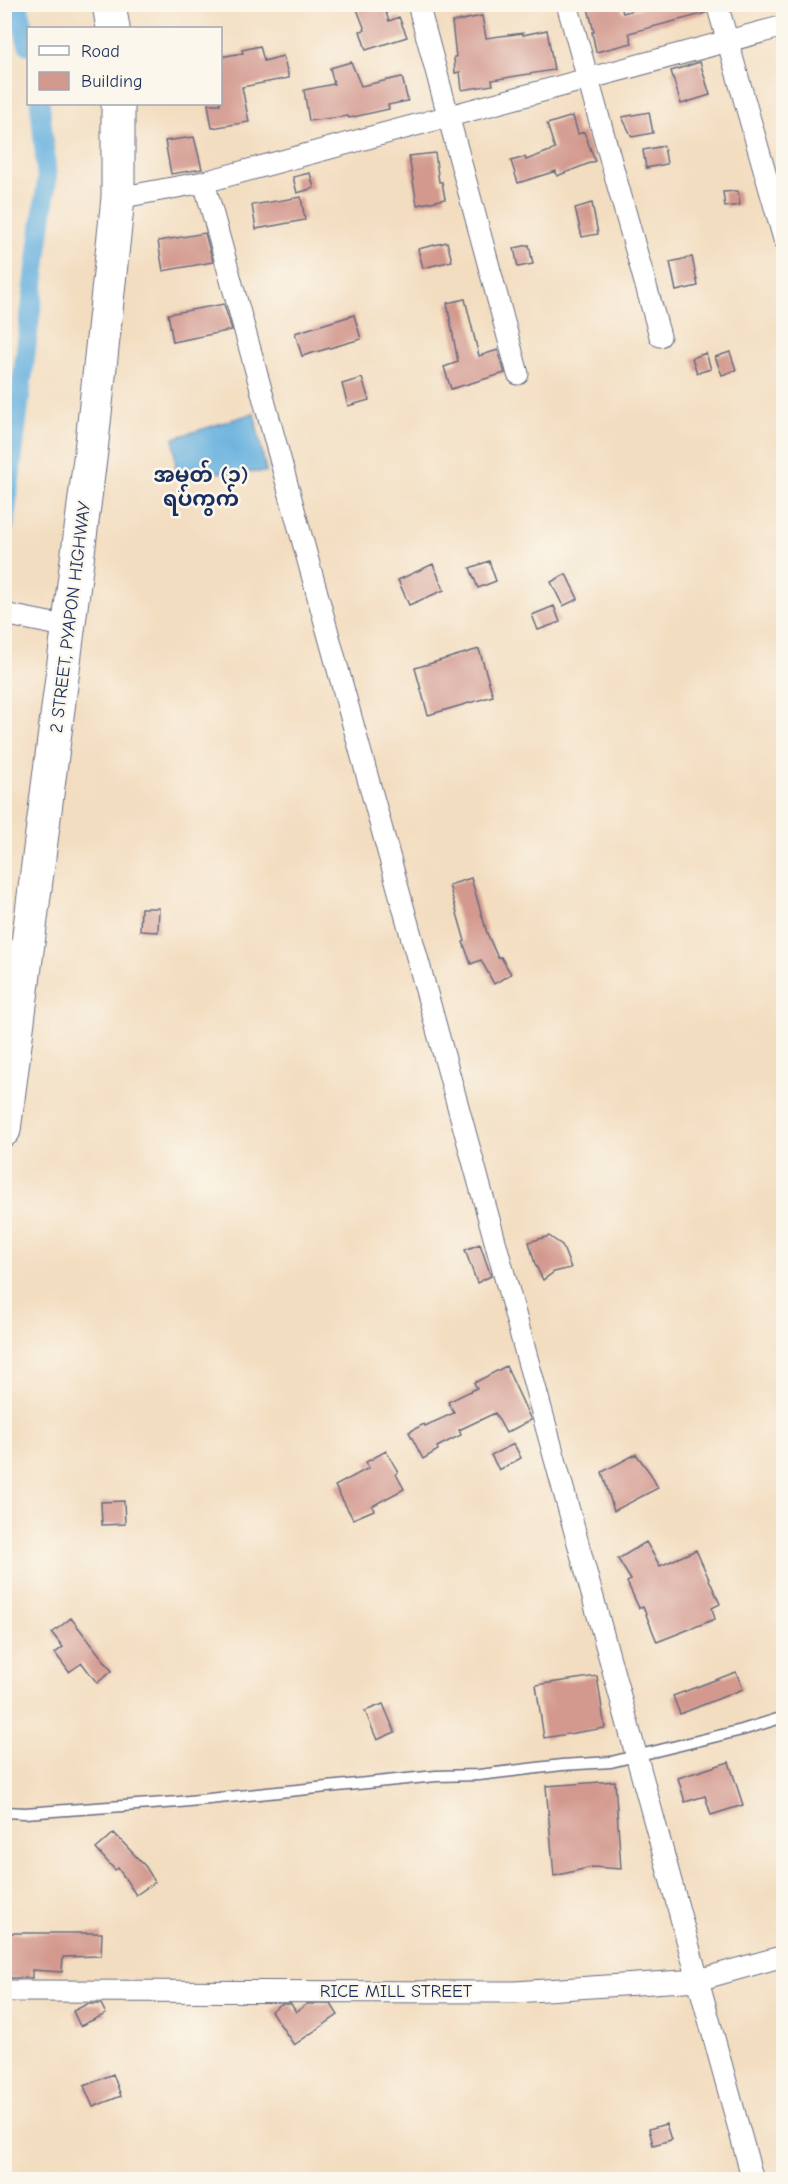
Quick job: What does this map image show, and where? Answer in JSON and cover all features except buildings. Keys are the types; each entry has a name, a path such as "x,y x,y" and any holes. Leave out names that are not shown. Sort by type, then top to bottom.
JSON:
{"main road":[{"path":"109,4 113,27"},
{"name":"2 STREET, PYAPON HIGHWAY","path":"4,1130 92,440 118,198 118,105"}],"street":[{"path":"418,4 518,374"},
{"path":"567,4 660,336"},
{"path":"717,4 783,239"},
{"path":"118,198 204,182 783,26"},
{"path":"204,182 753,2180"},
{"path":"4,614 69,627"},
{"name":"RICE MILL STREET","path":"4,1990 515,1992 698,1980 783,1956"}],"lane":[{"path":"4,1812 25,1813 179,1802 268,1791 436,1776 479,1775 562,1765 611,1762 742,1730 783,1717"}],"water":[{"path":"254,413 266,472 176,473 174,438"}],"waterway":[{"path":"18,4 27,41"},
{"path":"4,527 47,179 40,105"}],"district":[{"name":"အမှတ် (၁) ရပ်ကွက်","path":"201,487"}]}
